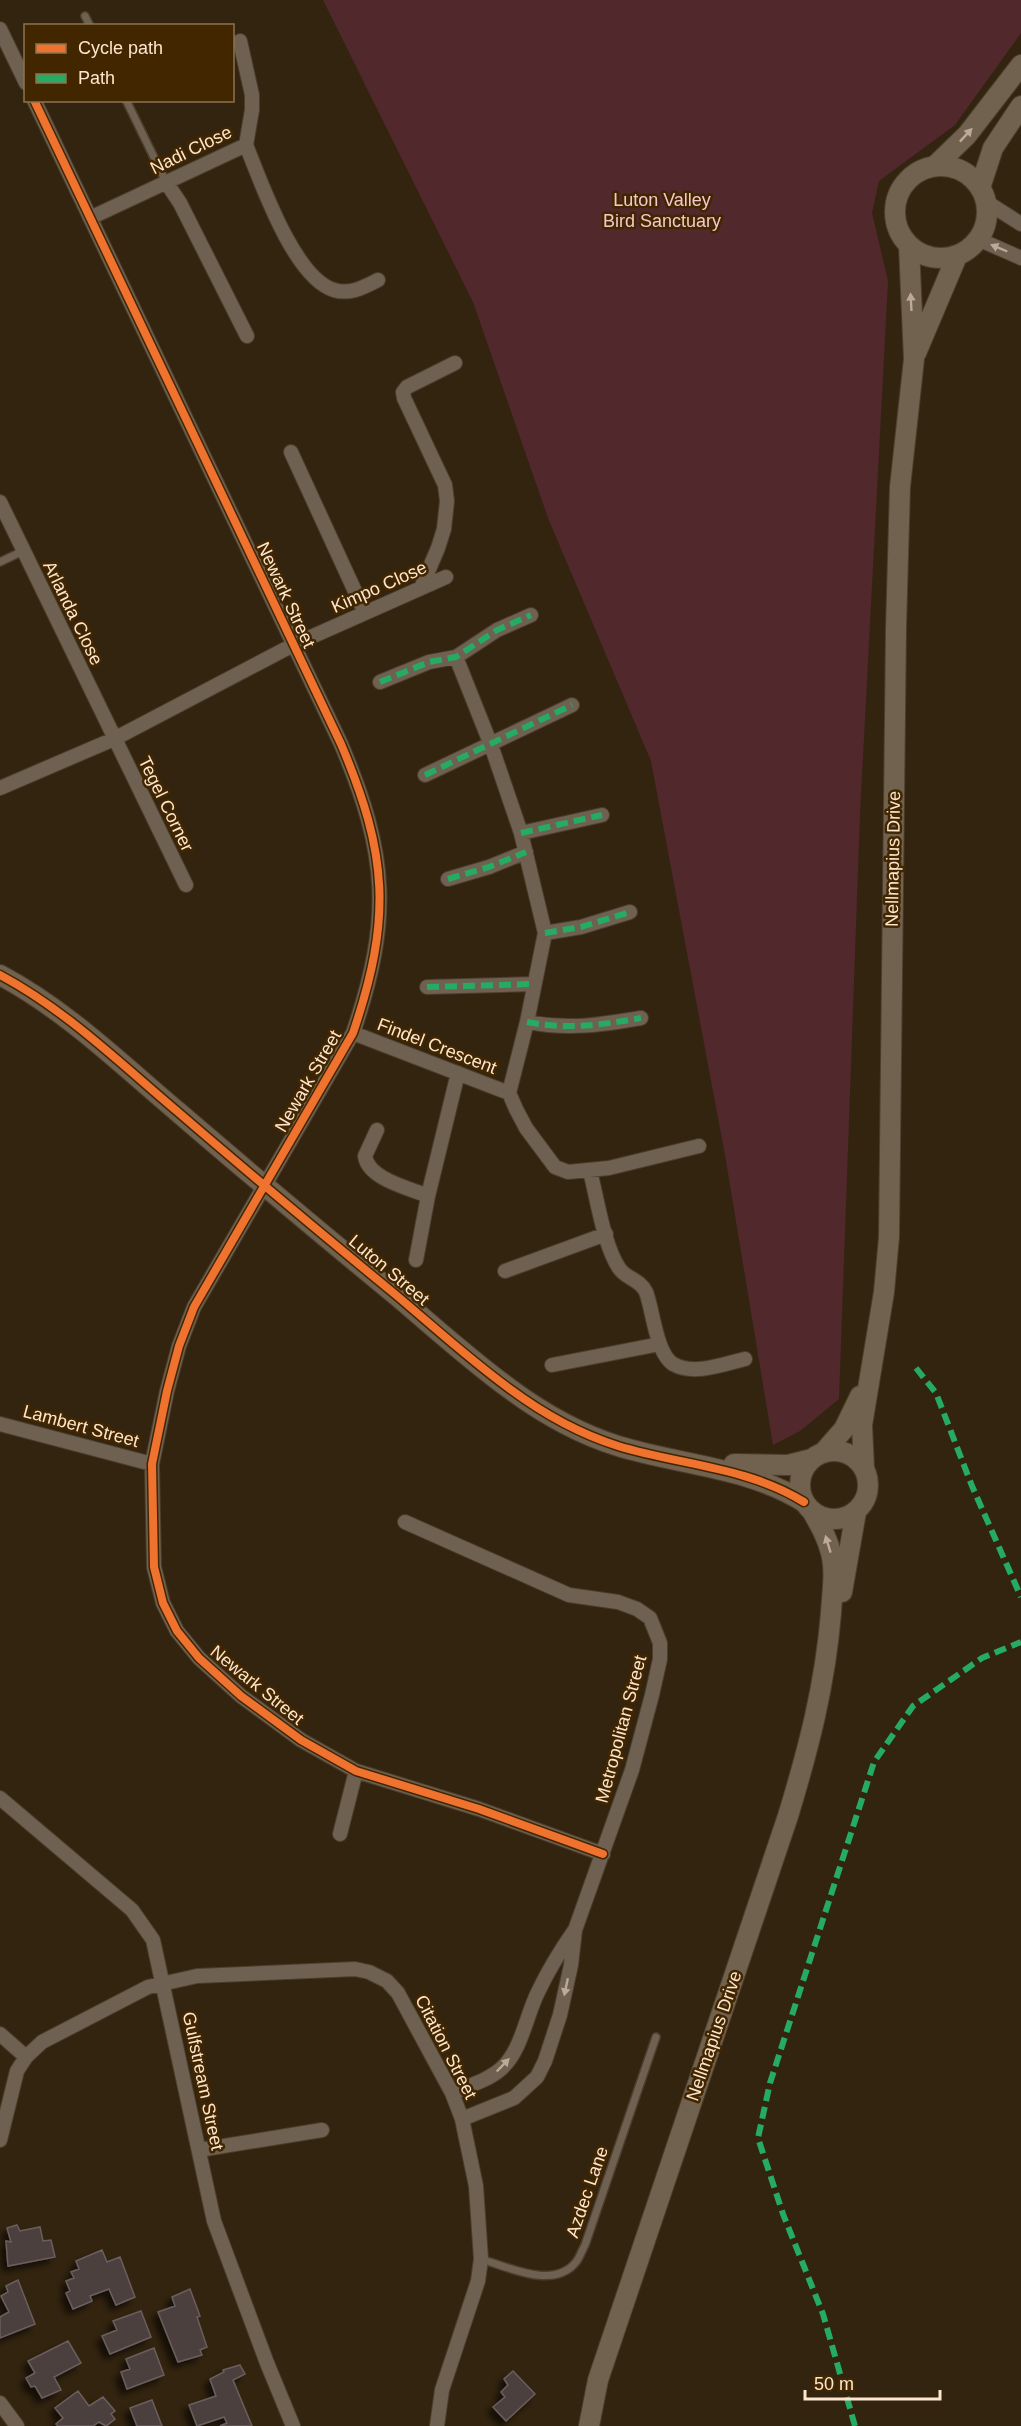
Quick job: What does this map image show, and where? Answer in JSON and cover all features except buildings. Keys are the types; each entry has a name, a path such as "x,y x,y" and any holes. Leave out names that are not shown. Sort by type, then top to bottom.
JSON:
{"main road":[{"path":"935,166 967,135 1021,65"},
{"path":"983,194 993,148 1021,106"},
{"path":"935,166 948,166 961,171 972,178 983,194 987,214 984,228 978,239 957,256 931,258 919,253 909,246 900,234 895,220 895,206 899,191 908,179 920,171 935,166"},
{"name":"Nellmapius Drive","path":"864,1468 862,1425 874,1360 888,1237 900,488 914,359 909,246"},
{"name":"Nellmapius Drive","path":"914,359 957,256"},
{"name":"Luton Street","path":"0,975 25,988 85,1033 264,1186 509,1389 543,1411 617,1446 755,1478 782,1488 808,1507"},
{"name":"Nellmapius Drive","path":"818,1456 844,1429 854,1412 874,1360"},
{"path":"835,1451 847,1453 857,1459 864,1468 868,1479 868,1491 864,1503 846,1518 834,1520 822,1518 808,1507 800,1491 800,1479 805,1468 818,1456 835,1451"},
{"name":"Luton Street","path":"680,1460 757,1466 788,1465 818,1456"},
{"name":"Nellmapius Drive","path":"589,2426 598,2380 788,1816 815,1725 828,1644 833,1565 824,1531 808,1507"},
{"name":"Nellmapius Drive","path":"828,1644 842,1595 856,1512"}],"street":[{"path":"0,29 24,78"},
{"name":"Nadi Close","path":"90,218 246,145 252,95 240,41"},
{"name":"Newark Street","path":"35,102 360,789 374,835 380,870 378,942 366,994 353,1033 190,1317 179,1346 152,1464 154,1567 163,1603 177,1631 199,1658 241,1696 301,1740 356,1771 479,1809 603,1854"},
{"path":"246,145 271,206 297,256 312,278 333,290 347,292 378,280"},
{"path":"166,182 180,202 247,336"},
{"path":"983,194 1021,224"},
{"path":"978,239 1021,258"},
{"path":"421,588 444,529 447,501 445,485 403,392 407,387 455,363"},
{"path":"291,452 365,613"},
{"name":"Arlanda Close","path":"0,502 114,739"},
{"name":"Kimpo Close","path":"293,645 446,577"},
{"path":"380,682 429,662 456,657 497,630 531,615"},
{"path":"0,788 114,739 293,645"},
{"path":"456,657 491,745 521,833 545,933 527,1022 508,1093 526,1128 555,1167 568,1172 590,1172 699,1146"},
{"path":"424,775 572,705"},
{"name":"Tegel Corner","path":"114,739 186,885"},
{"path":"521,833 602,815"},
{"path":"448,879 489,867 526,852"},
{"path":"545,933 581,927 630,912"},
{"path":"427,987 533,984"},
{"path":"527,1022 552,1027 576,1027 641,1018"},
{"name":"Findel Crescent","path":"353,1033 508,1093"},
{"path":"416,1260 428,1196 458,1073"},
{"path":"377,1130 365,1156 369,1169 379,1176 428,1196"},
{"path":"590,1172 606,1234 619,1269 638,1281 646,1292 660,1344 673,1364 690,1369 745,1359"},
{"path":"505,1271 606,1234"},
{"path":"552,1365 660,1344"},
{"name":"Lambert Street","path":"0,1424 152,1464"},
{"name":"Metropolitan Street","path":"405,1522 569,1594 618,1602 637,1609 650,1618 660,1643 660,1659 632,1770 575,1930 537,1993 512,2055 502,2068 491,2076 452,2093"},
{"path":"340,1834 356,1771"},
{"name":"Gulfstream Street","path":"0,1798 132,1910 153,1940 214,2221 293,2426"},
{"name":"Metropolitan Street","path":"462,2119 514,2098 537,2077 545,2061 560,2015 571,1965 575,1930"},
{"name":"Citation Street","path":"162,1983 197,1976 335,1969 369,1972 387,1982 398,1993 452,2093 462,2119 476,2186 481,2259 472,2304 442,2391 437,2426"},
{"path":"0,2140 17,2071 26,2057 42,2042 130,1995 162,1983"},
{"path":"0,2034 26,2057"},
{"path":"200,2150 322,2130"},
{"path":"0,2403 17,2426"}],"lane":[{"path":"85,15 89,24"},
{"path":"127,102 166,182"},
{"path":"0,562 23,550"},
{"name":"Azdec Lane","path":"481,2259 526,2273 546,2276 563,2272 575,2263 585,2245 656,2037"}],"green space":[{"name":"Luton Valley Bird Sanctuary","path":"323,0 1021,0 1021,33 955,125 879,181 872,213 888,281 860,814 839,1399 800,1431 773,1445 725,1155 651,761 548,518 473,302"}],"marked path":[{"path":"380,682 429,662 456,657 497,630 531,615"},
{"path":"425,775 572,705"},
{"path":"521,833 602,815"},
{"path":"448,879 489,867 526,852"},
{"path":"545,933 581,927 630,912"},
{"path":"427,987 533,984"},
{"path":"527,1022 556,1026 584,1026 641,1018"},
{"path":"916,1368 936,1393 972,1486 1021,1597"},
{"path":"855,2426 823,2314 783,2214 758,2138 770,2083 874,1762 913,1706 982,1658 1021,1642"}],"cycle path":[{"path":"35,102 341,744 368,820 376,854 379,887 379,920 374,955 366,992 353,1033 194,1307 179,1346 152,1464 154,1567 163,1603 177,1631 199,1658 241,1696 301,1740 356,1771 479,1809 603,1854"},
{"path":"0,975 48,1004 70,1021 466,1355 522,1398 561,1422 604,1441 760,1481 804,1502"}]}
